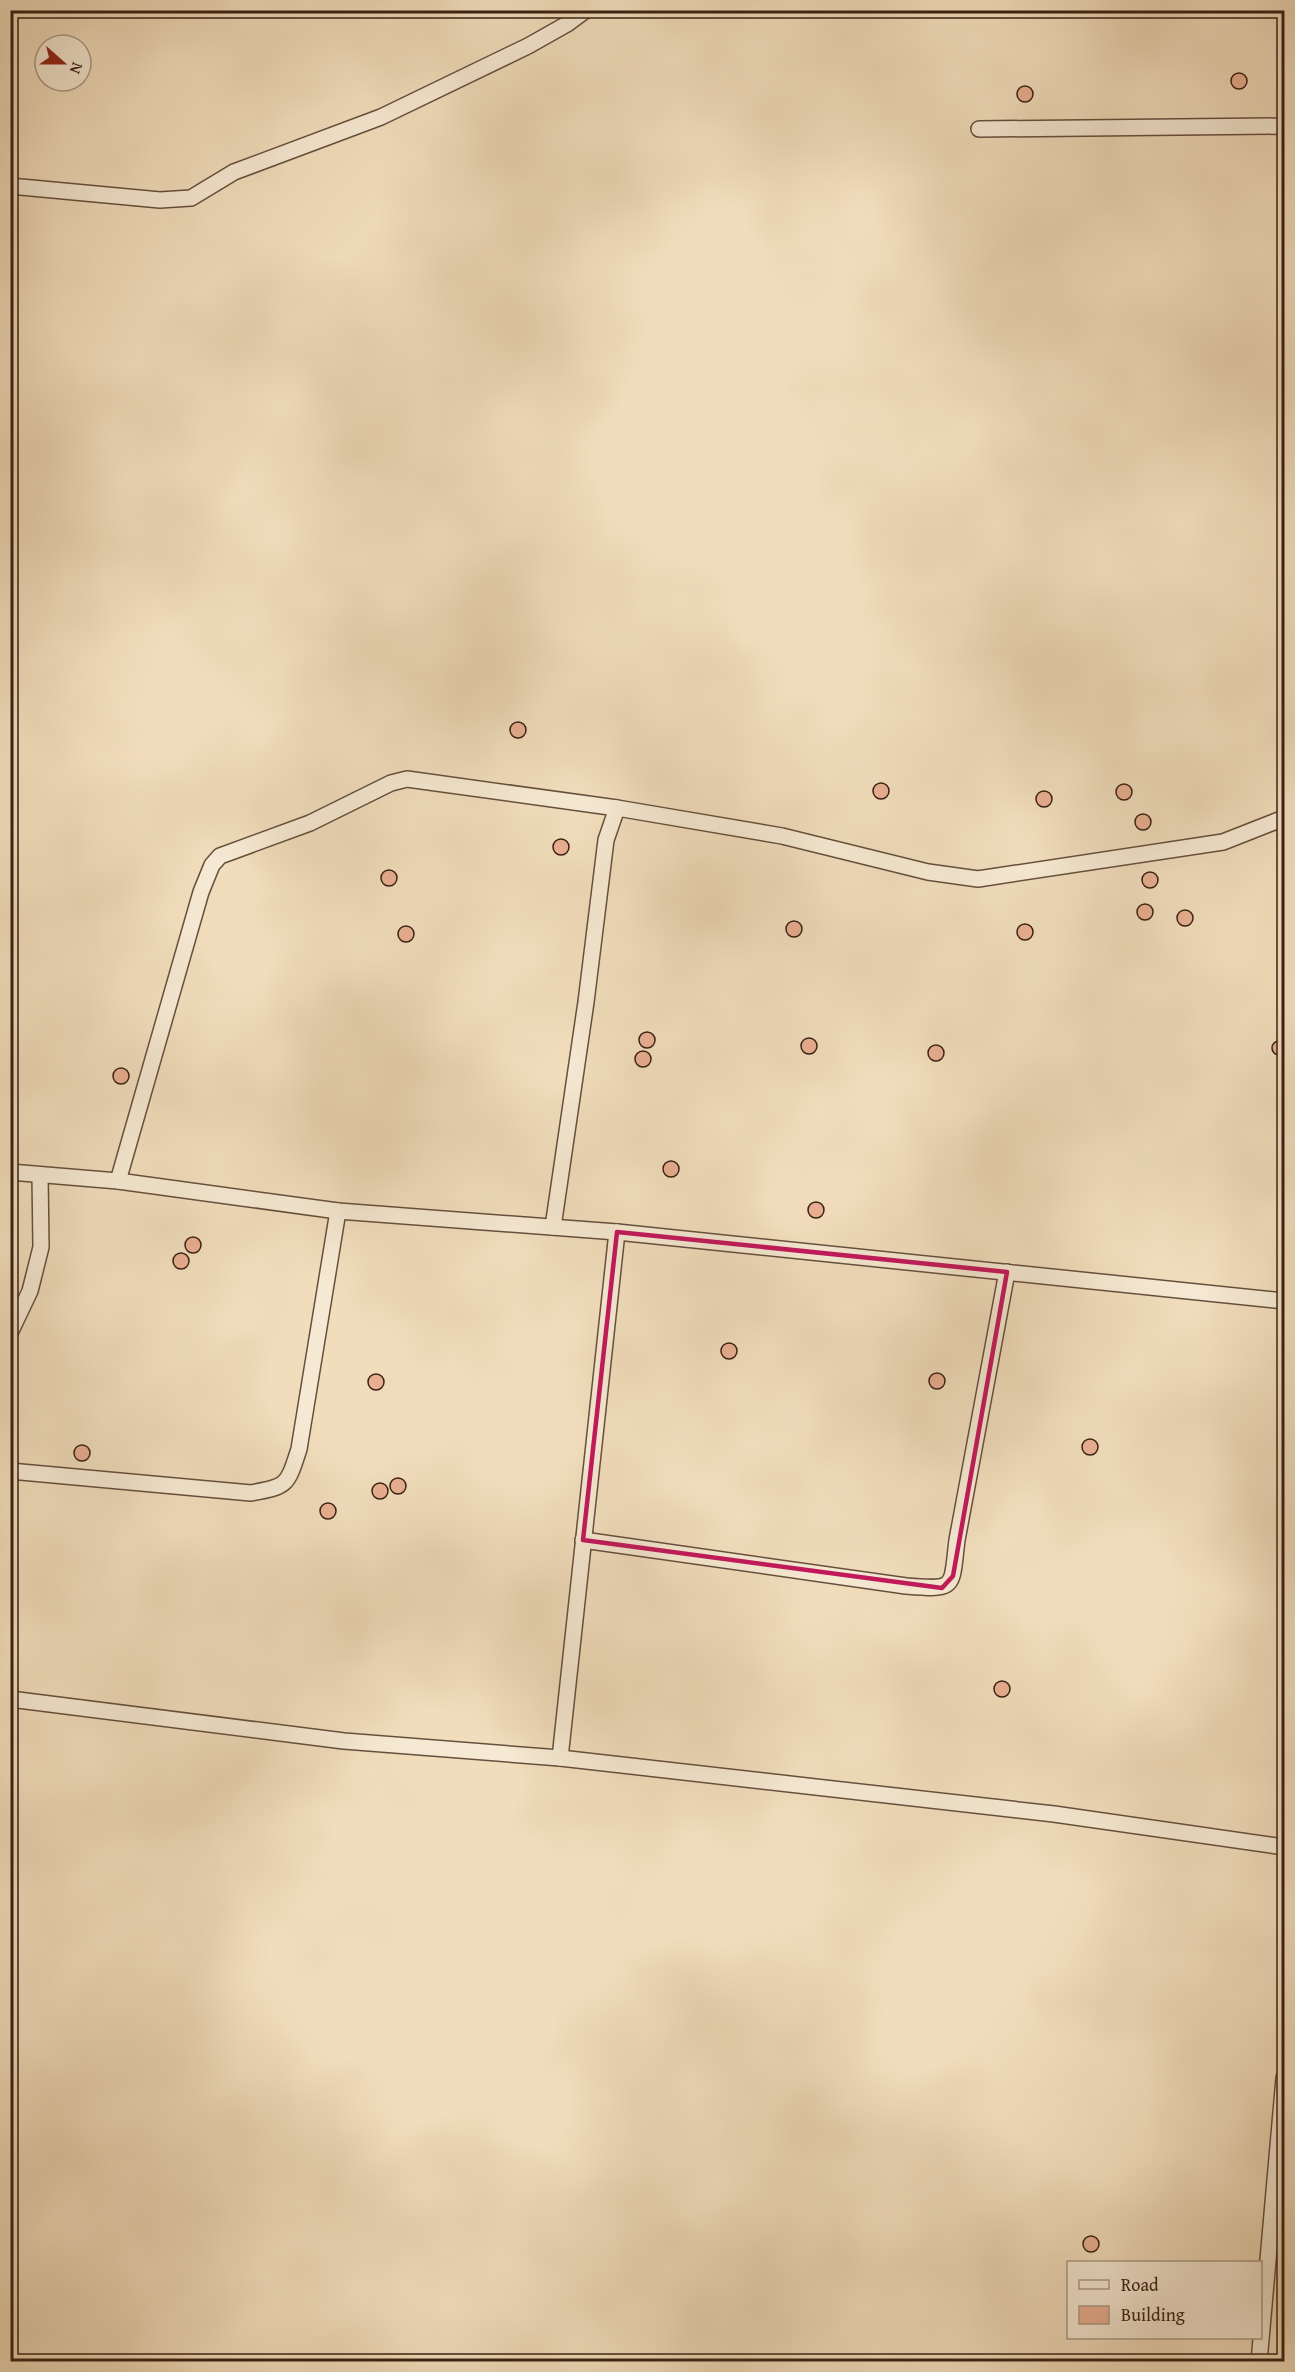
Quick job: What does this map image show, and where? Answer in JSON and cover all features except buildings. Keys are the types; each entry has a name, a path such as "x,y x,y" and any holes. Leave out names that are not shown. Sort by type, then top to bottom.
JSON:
{"street":[{"path":"10,186 160,200 191,198 234,172 381,117 528,46 567,24 586,10"},
{"path":"979,129 1284,126"},
{"path":"118,1182 201,892 212,865 220,856 310,822 390,783 407,779 617,808 782,836 928,872 978,879 1223,842 1284,818"},
{"path":"553,1227 586,1002 606,840 617,808"},
{"path":"10,1172 118,1182 338,1211 616,1232 1284,1301"},
{"path":"10,1333 30,1291 42,1247 40,1175"},
{"path":"10,1471 251,1493 280,1487 290,1475 298,1449 338,1211"},
{"path":"560,1758 616,1232"},
{"path":"583,1540 906,1586 942,1588 948,1585 953,1576 957,1540 1007,1272"},
{"path":"10,1699 344,1741 560,1758 1053,1814 1284,1847"},
{"path":"1262,2327 1284,2078"},
{"path":"1259,2361 1261,2339"}],"highlighted area":[{"path":"617,1232 1007,1272 953,1576 942,1588 583,1540"}]}
